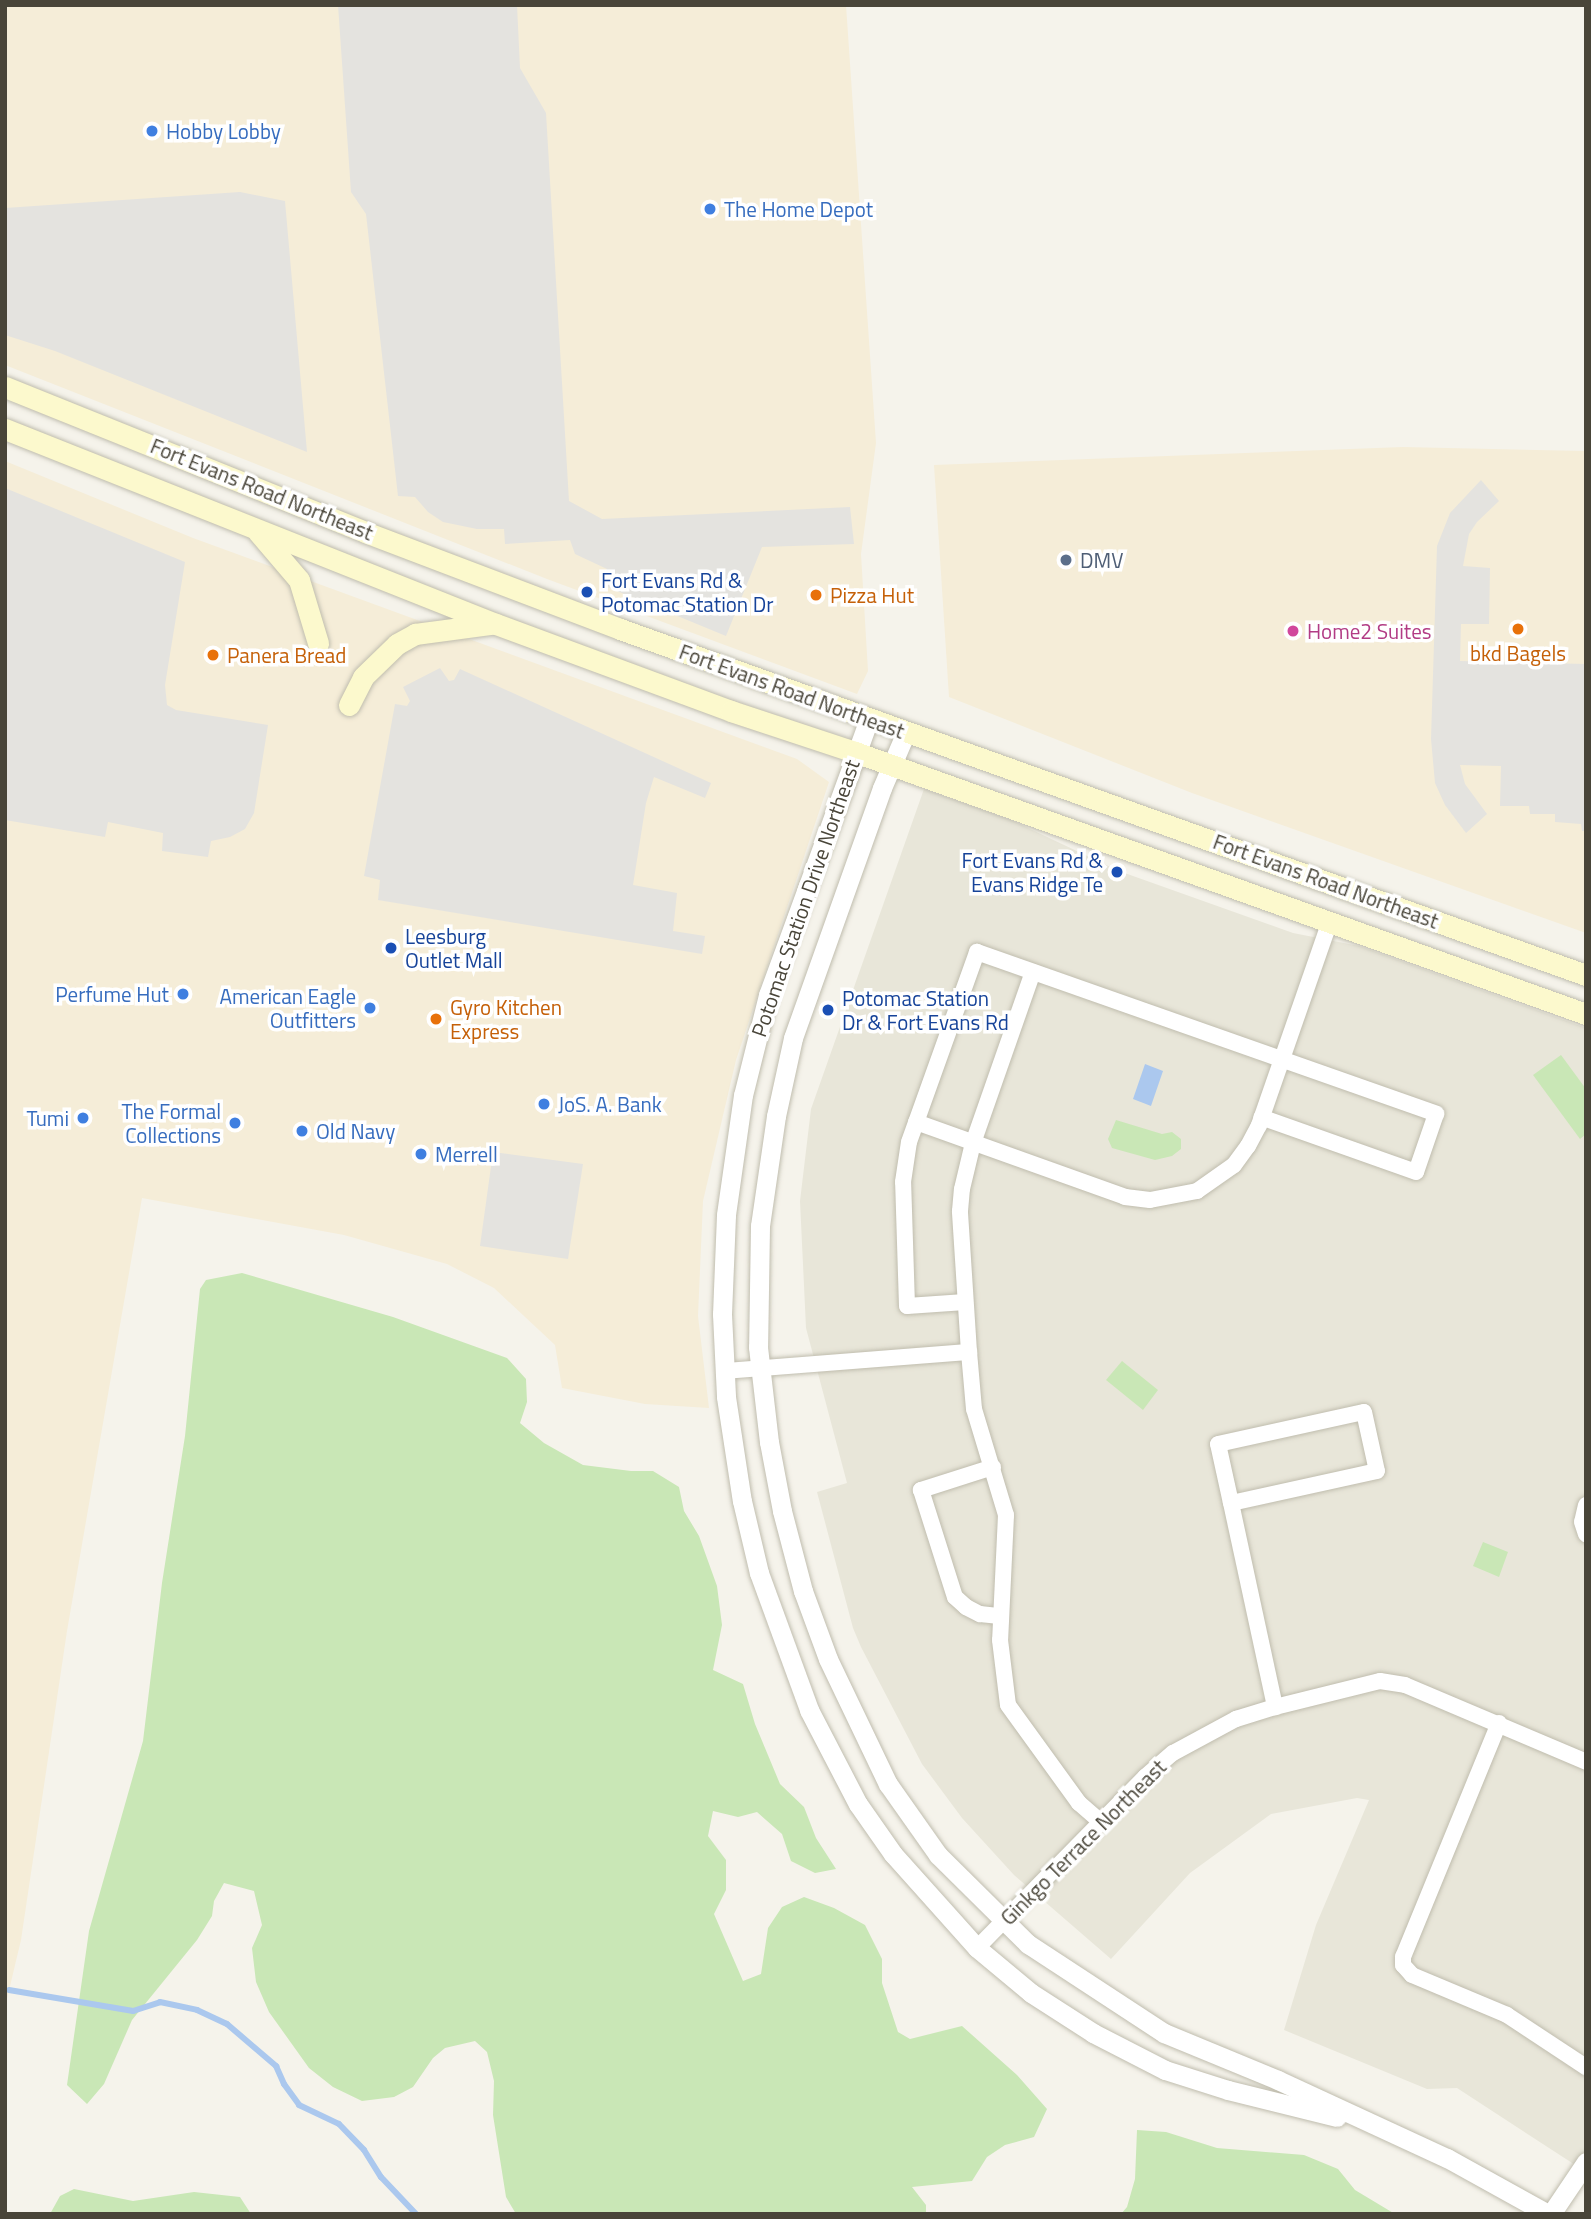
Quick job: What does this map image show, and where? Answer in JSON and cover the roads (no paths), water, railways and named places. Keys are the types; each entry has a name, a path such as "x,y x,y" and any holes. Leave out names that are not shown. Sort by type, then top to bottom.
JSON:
{"main road":[{"name":"Fort Evans Road Northeast","path":"5,387 365,532 869,719 1586,975"},
{"name":"Fort Evans Road Northeast","path":"5,429 496,624 731,711 893,765 1586,1014"},
{"path":"252,526 299,580 318,643"},
{"path":"349,705 363,677 397,644 426,632 496,624"}],"street":[{"name":"Potomac Station Drive Northeast","path":"869,719 768,995 743,1096 723,1247 725,1371 742,1501 759,1573 809,1710 858,1804 893,1854 977,1948 1031,1993 1093,2033 1165,2070 1228,2090 1379,2127"},
{"name":"Potomac Station Drive Northeast","path":"906,732 814,972 793,1038 779,1103 760,1226 759,1367 782,1511 803,1591 833,1670 888,1784 938,1855 1028,1944 1079,1980 1164,2033 1278,2080 1379,2127 1493,2181 1550,2214"},
{"path":"916,1122 1125,1197 1150,1200 1186,1194 1217,1179 1248,1146 1261,1117 1330,920"},
{"path":"965,1301 907,1306 903,1182 909,1142 977,952 1436,1114 1416,1172 1261,1117"},
{"path":"1033,972 973,1143 962,1189 960,1211 969,1352 974,1409 1006,1515 1000,1616 1007,1705 1079,1802 1101,1822"},
{"path":"725,1371 969,1352"},
{"path":"1231,1503 1377,1471 1364,1412 1218,1444 1275,1707"},
{"path":"993,1467 921,1490 955,1597 980,1614 1000,1616"},
{"path":"1586,1504 1582,1522 1586,1534"},
{"name":"Ginkgo Terrace Northeast","path":"977,1948 1173,1753 1236,1719 1275,1707 1380,1681 1427,1692 1586,1762"},
{"path":"1499,1723 1403,1965 1412,1975 1507,2015 1586,2067"},
{"path":"1550,2214 1586,2162"}],"water":[{"path":"1145,1064 1163,1071 1151,1106 1133,1099"}],"waterway":[{"path":"9,1990 133,2011 160,2002 197,2010 227,2024 276,2066 284,2084 299,2105 339,2124 364,2150 381,2177 416,2214"}],"place":[{"name":"Hobby Lobby","path":"152,131"},
{"name":"The Home Depot","path":"710,209"},
{"name":"DMV","path":"1066,560"},
{"name":"Fort Evans Rd & Potomac Station Dr","path":"587,592"},
{"name":"Pizza Hut","path":"816,595"},
{"name":"bkd Bagels","path":"1518,629"},
{"name":"Home2 Suites","path":"1293,631"},
{"name":"Panera Bread","path":"213,655"},
{"name":"Fort Evans Rd & Evans Ridge Te","path":"1117,872"},
{"name":"Leesburg Outlet Mall","path":"391,948"},
{"name":"Perfume Hut","path":"183,994"},
{"name":"American Eagle Outfitters","path":"370,1008"},
{"name":"Potomac Station Dr & Fort Evans Rd","path":"828,1010"},
{"name":"Gyro Kitchen Express","path":"436,1019"},
{"name":"JoS. A. Bank","path":"544,1104"},
{"name":"Tumi","path":"83,1118"},
{"name":"The Formal Collections","path":"235,1123"},
{"name":"Old Navy","path":"302,1131"},
{"name":"Merrell","path":"421,1154"}]}
